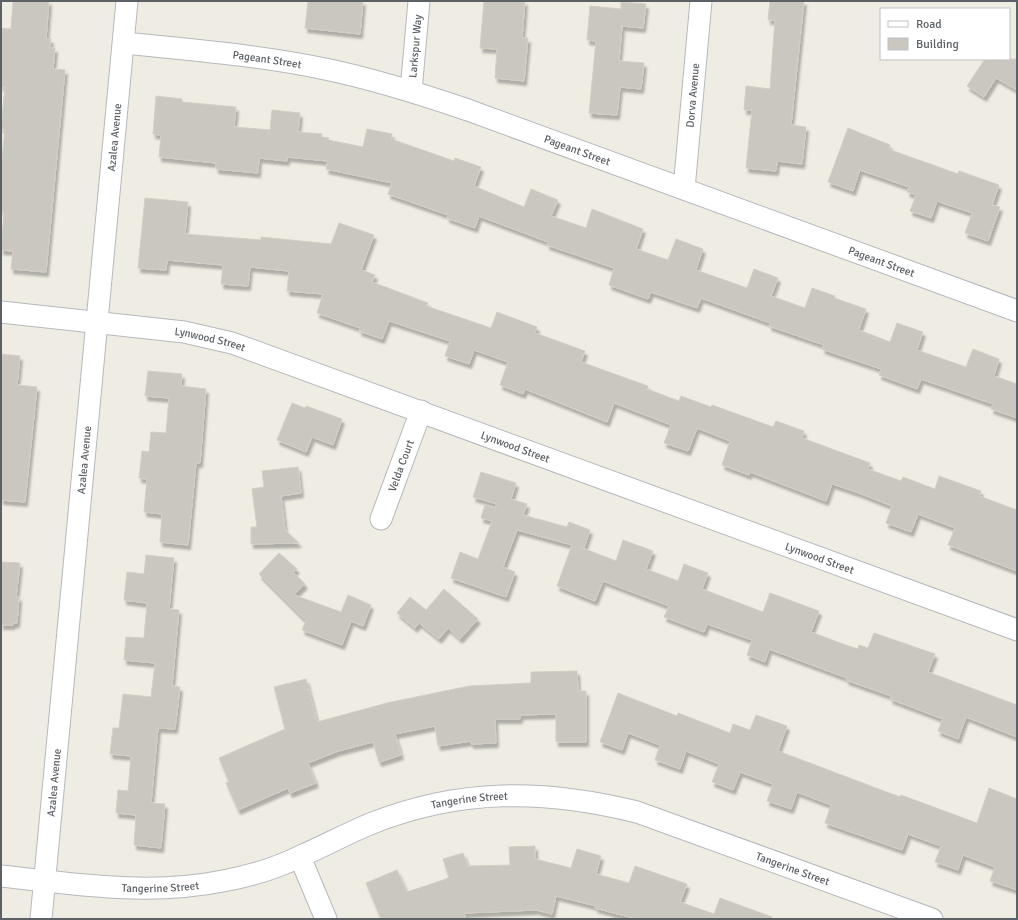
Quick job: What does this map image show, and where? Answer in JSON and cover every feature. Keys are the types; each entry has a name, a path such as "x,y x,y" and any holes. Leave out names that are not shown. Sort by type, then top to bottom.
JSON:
{"street":[{"name":"Azalea Avenue","path":"41,919 127,1"},
{"name":"Larkspur Way","path":"411,91 419,1"},
{"name":"Dorva Avenue","path":"684,189 701,1"},
{"name":"Pageant Street","path":"124,43 248,56 317,68 411,91 468,110 1017,311"},
{"name":"Lynwood Street","path":"1,312 184,332 232,343 1017,630"},
{"name":"Velda Court","path":"381,520 421,411"},
{"name":"Tangerine Street","path":"1,876 127,889 177,888 223,881 264,871 300,857 370,824 416,808 464,799 506,795 548,795 597,802 637,812 932,919"},
{"path":"300,857 326,919"}],"building":[{"path":"13,1 49,1 46,39 51,39 50,48 55,48 53,69 65,70 46,272 11,269 13,251 1,250 4,212 1,211 1,168 5,129 1,129 5,87 1,87 1,28 11,29"},
{"path":"308,1 363,1 360,34 305,28"},
{"path":"484,1 525,1 522,38 528,38 524,81 495,78 497,49 480,48"},
{"path":"770,1 804,1 791,125 806,127 802,164 777,161 776,171 746,168 752,110 744,110 746,86 770,89 775,20 768,20"},
{"path":"621,2 646,4 643,28 622,26 619,61 644,63 641,89 620,87 617,115 589,113 596,41 587,40 590,6 621,9"},
{"path":"1017,59 1017,90 996,78 984,97 967,86 984,60"},
{"path":"156,96 182,99 182,102 236,107 234,127 270,130 272,110 300,113 298,132 322,134 321,137 329,138 328,140 363,147 367,129 392,134 391,139 454,161 455,158 481,167 474,186 524,207 531,189 558,200 551,216 586,228 592,209 643,229 636,249 668,260 676,239 703,249 696,270 747,288 754,269 778,278 771,296 805,308 812,288 835,296 834,298 866,309 859,330 890,342 897,323 923,332 917,350 966,367 973,349 999,359 994,376 1017,384 1017,418 991,409 993,404 921,379 917,389 879,375 881,369 822,349 824,345 769,326 770,323 701,298 697,308 651,292 648,299 609,285 614,268 547,245 548,242 479,216 475,228 447,218 448,215 388,194 392,183 326,169 328,161 287,157 287,161 259,158 258,173 216,169 216,163 159,157 161,135 153,134"},
{"path":"848,128 890,145 888,149 958,174 959,171 999,185 992,205 1000,207 988,241 965,233 972,213 937,201 931,218 910,211 916,195 907,192 909,187 860,170 853,191 828,182"},
{"path":"145,198 188,202 185,234 261,240 261,237 331,244 339,223 374,235 361,270 375,275 372,282 428,303 426,306 491,328 497,312 537,327 535,333 585,351 581,362 648,386 647,389 679,401 681,396 711,407 712,405 773,427 776,421 804,431 802,438 870,463 868,469 901,481 903,477 935,489 939,476 981,491 979,496 1017,510 1017,571 948,545 955,528 918,514 911,532 886,523 892,506 859,493 832,484 826,501 750,472 749,475 722,465 730,441 697,428 688,451 664,443 671,425 614,403 607,422 525,389 523,394 500,385 508,362 474,350 469,364 445,356 450,341 389,321 382,339 359,331 360,328 317,313 323,294 287,291 289,271 250,267 248,286 221,284 223,265 167,260 166,270 138,268"},
{"path":"1,354 20,356 17,385 37,387 25,502 1,500"},
{"path":"148,371 182,374 181,386 206,389 200,463 196,463 188,545 160,542 162,514 144,512 147,479 139,478 142,451 149,452 151,432 166,433 169,398 145,396"},
{"path":"292,403 305,408 306,406 342,419 333,445 312,437 306,452 277,440"},
{"path":"298,467 301,493 281,496 285,530 299,543 251,544 251,527 257,527 252,489 264,487 262,471"},
{"path":"481,472 516,483 511,499 527,504 523,515 567,527 569,522 590,530 584,548 580,547 616,561 623,540 653,551 646,569 678,581 684,564 708,573 702,589 763,612 770,593 819,611 811,632 843,644 858,649 859,645 868,648 874,633 935,654 928,672 1017,705 1017,737 966,717 958,739 938,731 943,719 890,699 891,696 846,680 847,678 769,649 765,662 747,655 752,640 707,624 704,632 664,617 669,606 603,581 595,601 557,586 572,545 517,530 503,567 515,572 506,597 451,578 460,552 478,559 492,521 481,518 485,505 495,508 497,504 473,497"},
{"path":"279,553 297,569 293,572 305,584 294,595 341,612 348,595 371,605 363,626 351,621 342,645 302,630 306,621 259,574"},
{"path":"146,555 174,558 169,609 179,610 172,686 180,687 175,729 158,728 151,803 165,804 161,848 134,845 136,815 116,813 118,790 128,791 131,756 110,754 113,728 119,728 123,694 151,697 155,663 124,660 126,637 144,638 147,603 124,600 127,572 144,574"},
{"path":"1,562 20,563 16,597 19,597 17,623 13,623 13,625 1,625"},
{"path":"444,589 478,619 460,639 448,628 439,639 419,623 415,628 397,613 410,597 426,610"},
{"path":"577,671 578,691 586,691 586,742 556,742 556,714 520,715 520,719 495,719 496,743 471,744 471,741 438,746 435,726 395,734 401,755 379,762 373,742 338,751 308,763 316,783 290,793 288,788 238,810 226,783 229,782 219,758 285,729 274,687 306,679 317,722 387,703 469,686 531,683 531,672"},
{"path":"618,693 677,716 678,713 730,733 733,724 750,730 756,715 787,726 778,751 900,797 901,795 977,823 989,788 1017,799 1017,890 990,881 995,867 963,855 958,870 935,862 941,846 908,834 902,850 825,823 831,805 797,792 791,809 767,801 773,784 740,772 733,790 712,782 719,764 686,751 680,769 655,760 660,745 628,733 622,750 600,742"},
{"path":"535,846 535,859 571,868 577,849 601,856 596,874 629,883 635,866 687,884 680,902 714,914 720,898 772,917 771,919 637,919 595,908 596,906 556,896 552,914 536,910 464,913 466,919 381,919 366,883 397,870 407,892 449,878 443,859 463,853 468,866 510,865 509,847"}]}
